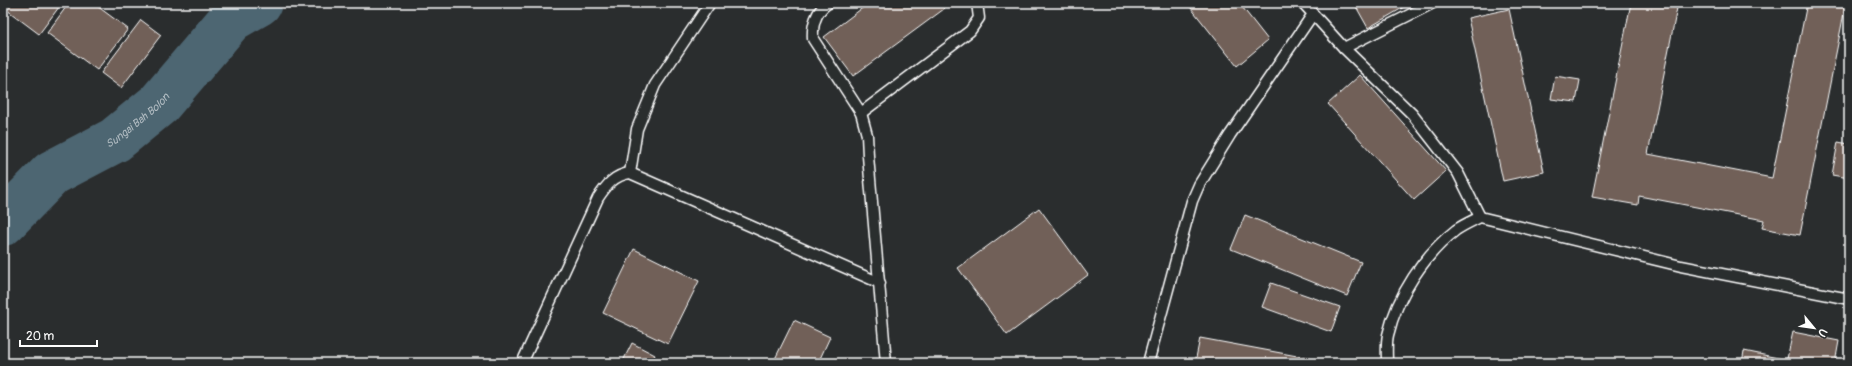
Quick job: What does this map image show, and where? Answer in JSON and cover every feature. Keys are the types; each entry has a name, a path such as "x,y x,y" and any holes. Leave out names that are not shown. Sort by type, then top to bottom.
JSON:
{"lane":[{"path":"630,173 637,129 655,85 710,3"},
{"path":"828,3 815,18 812,29 813,39 861,113 867,134 886,363"},
{"path":"861,113 970,31 978,18 979,7 977,3"},
{"path":"1303,3 1344,48 1412,114 1458,173 1480,217"},
{"path":"1344,48 1433,3"},
{"path":"1148,363 1192,201 1199,185 1230,135 1313,14"},
{"path":"522,363 598,198 612,180 620,174 630,173 880,283"},
{"path":"1387,363 1388,336 1399,306 1418,271 1440,243 1457,229 1480,217 1681,266 1849,299"}],"building":[{"path":"3,3 62,3 39,34 3,7"},
{"path":"69,3 93,3 128,29 97,70 47,33"},
{"path":"869,3 939,3 944,9 853,76 824,37"},
{"path":"1187,3 1239,3 1268,40 1237,66"},
{"path":"1354,3 1411,3 1368,28"},
{"path":"1631,3 1678,3 1648,154 1772,178 1807,3 1846,3 1800,235 1762,228 1764,220 1639,196 1638,205 1592,197"},
{"path":"1509,9 1544,172 1503,181 1468,18"},
{"path":"141,20 161,35 121,88 101,73"},
{"path":"1360,75 1446,171 1414,200 1328,104"},
{"path":"1555,76 1580,80 1576,102 1551,99"},
{"path":"1838,142 1849,144 1849,178 1832,175"},
{"path":"1039,208 1088,275 1007,335 958,268"},
{"path":"1245,215 1361,262 1347,296 1231,249"},
{"path":"634,249 699,281 668,344 603,313"},
{"path":"1271,283 1340,307 1331,332 1262,307"},
{"path":"794,320 830,337 818,363 773,363"},
{"path":"1793,332 1839,341 1835,363 1786,363"},
{"path":"1200,338 1324,361 1324,363 1195,363"},
{"path":"632,343 655,355 651,363 622,363"},
{"path":"1744,351 1783,359 1783,363 1742,363"}],"waterway":[{"name":"Sungai Bah Bolon","path":"3,223 52,173 115,140 159,104 231,19 259,3"}]}
